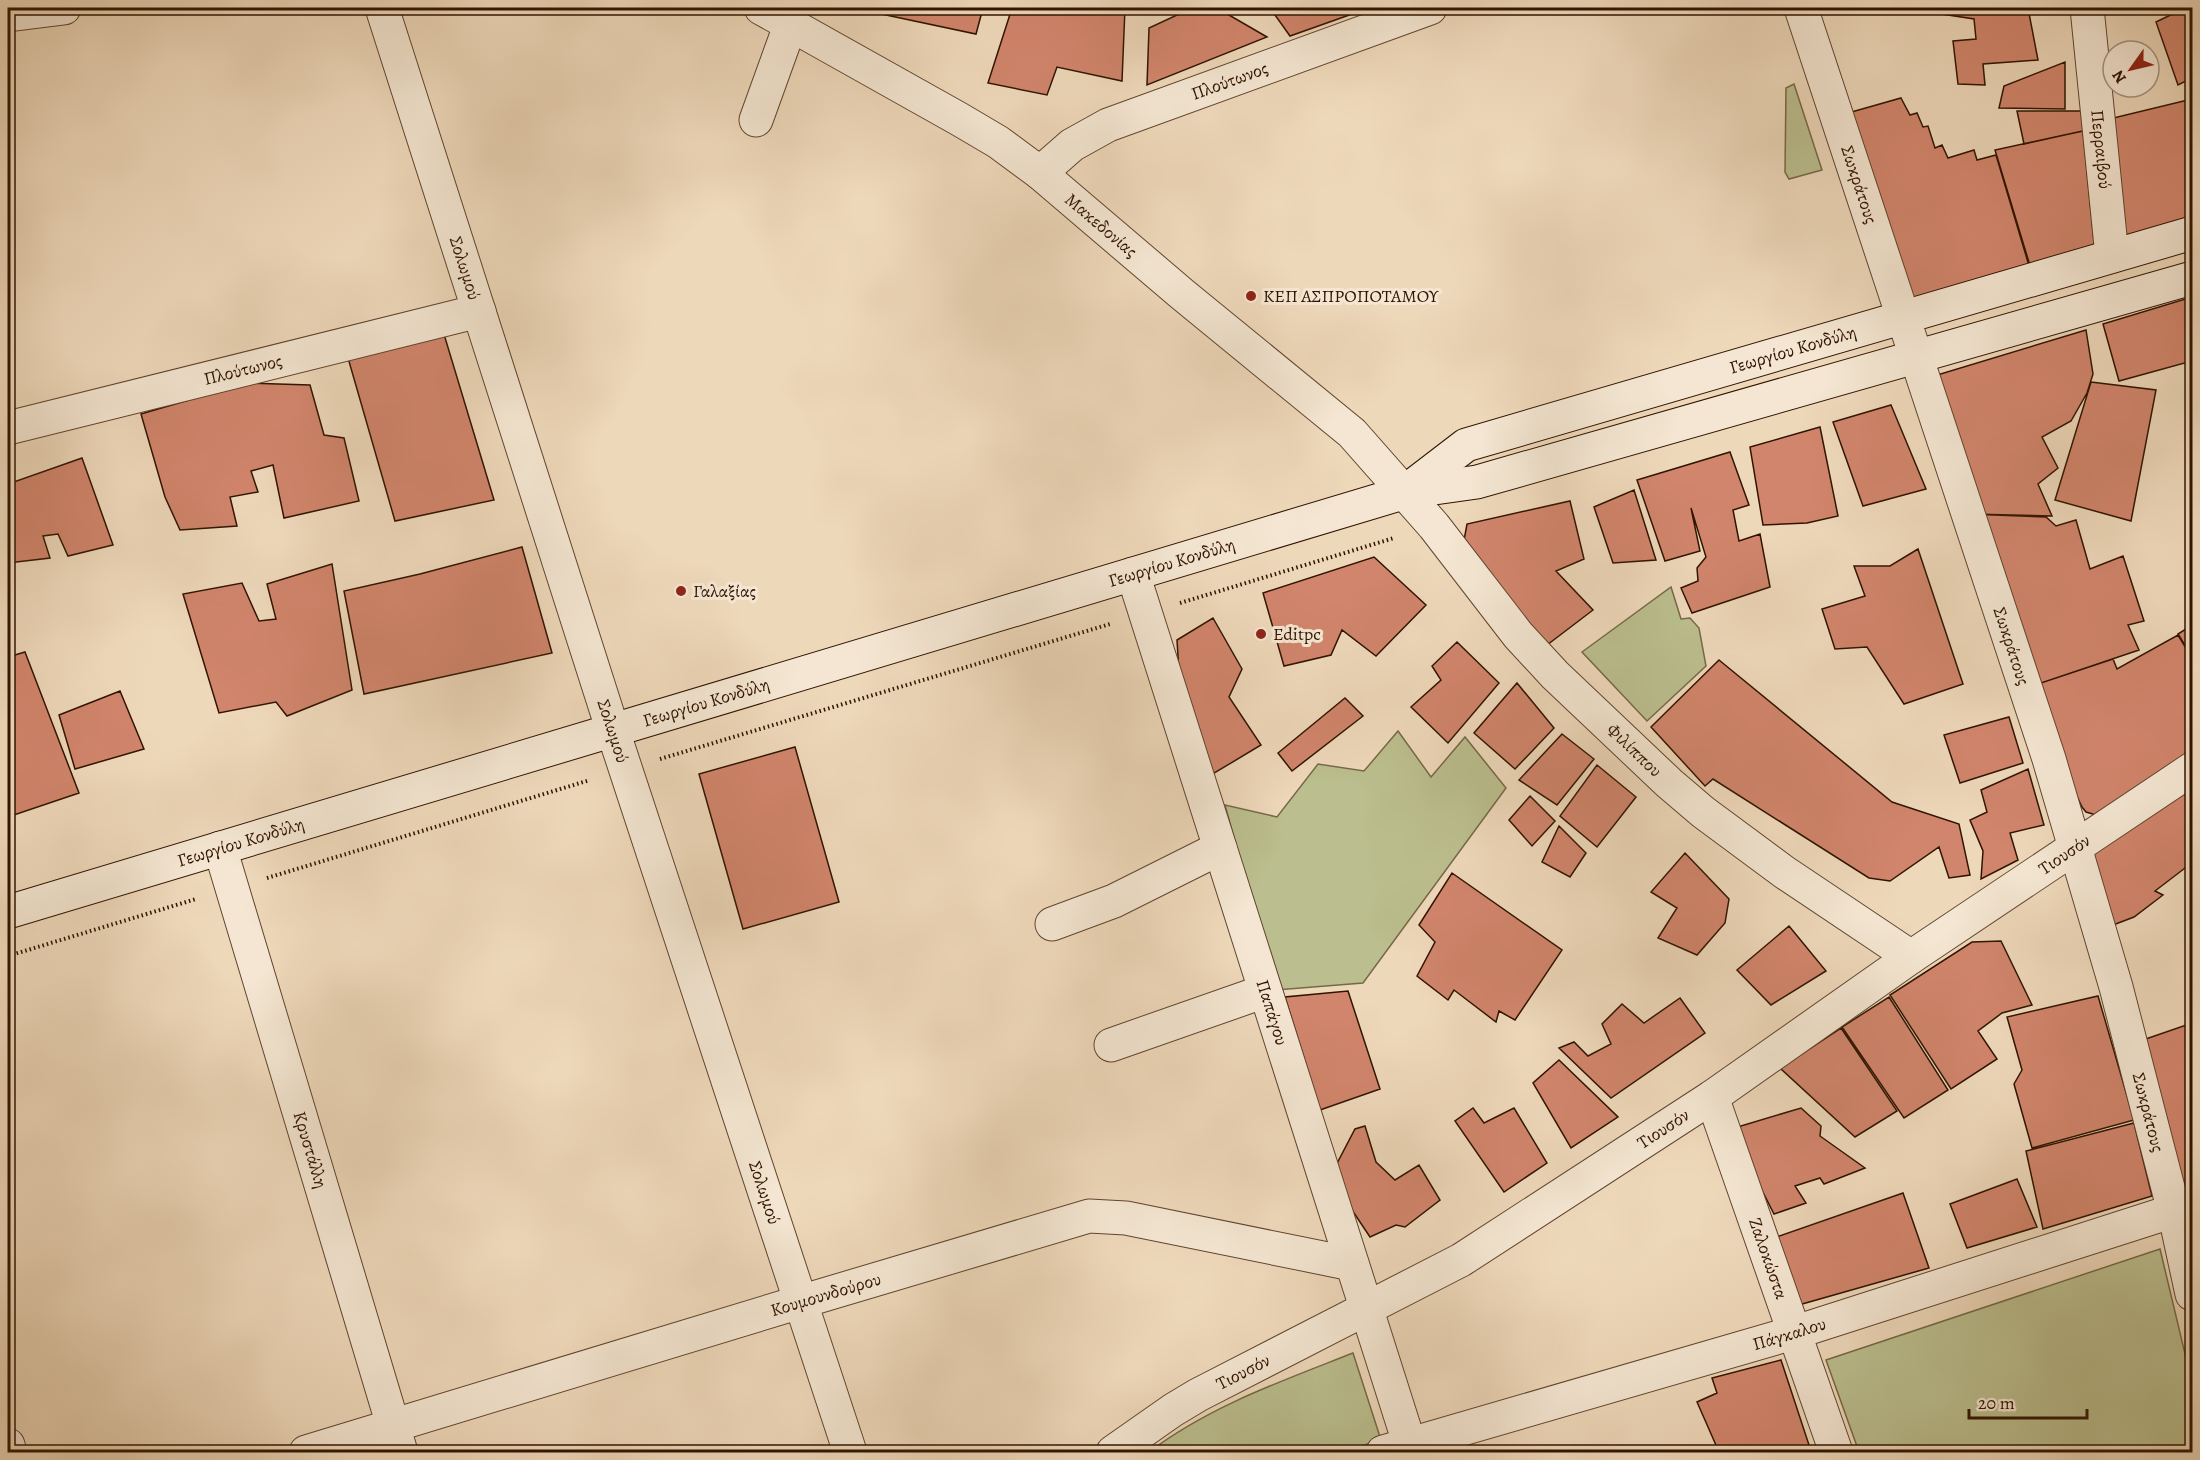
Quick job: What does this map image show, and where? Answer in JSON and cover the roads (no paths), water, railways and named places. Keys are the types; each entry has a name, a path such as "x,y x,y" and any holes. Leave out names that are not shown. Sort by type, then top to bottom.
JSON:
{"street":[{"path":"8,15 64,8"},
{"name":"Σολωμού","path":"382,8 613,730 850,1452"},
{"name":"Πλούτωνος","path":"1040,172 1072,145 1108,125 1430,8"},
{"name":"Σωκράτους","path":"1801,8 2049,759 2183,1208 2193,1294"},
{"name":"Περραιβού","path":"2087,8 2112,256"},
{"path":"756,120 770,11"},
{"name":"Μακεδονίας","path":"770,11 998,142 1040,172 1182,294 1352,433 1406,492"},
{"name":"Γεωργίου Κονδύλη","path":"1406,492 1466,445 2193,233"},
{"name":"Γεωργίου Κονδύλη","path":"8,912 1406,492 1477,482 2193,278"},
{"name":"Πλούτωνος","path":"8,428 479,311"},
{"name":"Φιλίππου","path":"1406,492 1526,643 1555,675 1669,783 1767,860 1911,957"},
{"name":"Παπάγου","path":"1133,574 1352,1264 1366,1310 1401,1450"},
{"name":"Τιουσόν","path":"1113,1452 1198,1395 1461,1260 1712,1097 1911,957 2074,846 2193,769"},
{"name":"Κρυστάλλη","path":"220,848 397,1439"},
{"path":"1052,924 1131,894 1220,848"},
{"path":"1111,1045 1265,991"},
{"name":"Ζαλοκώστα","path":"1712,1097 1836,1452"},
{"name":"Πάγκαλου","path":"1401,1450 1793,1333 2183,1208"},
{"name":"Κουμουνδούρου","path":"306,1452 397,1439 800,1302 1089,1216 1126,1218 1352,1264"},
{"path":"8,1445 10,1452"}],"place":[{"name":"ΚΕΠ ΑΣΠΡΟΠΟΤΑΜΟΥ","path":"1251,296"},
{"name":"Γαλαξίας","path":"681,591"},
{"name":"Editpc","path":"1261,634"}]}
